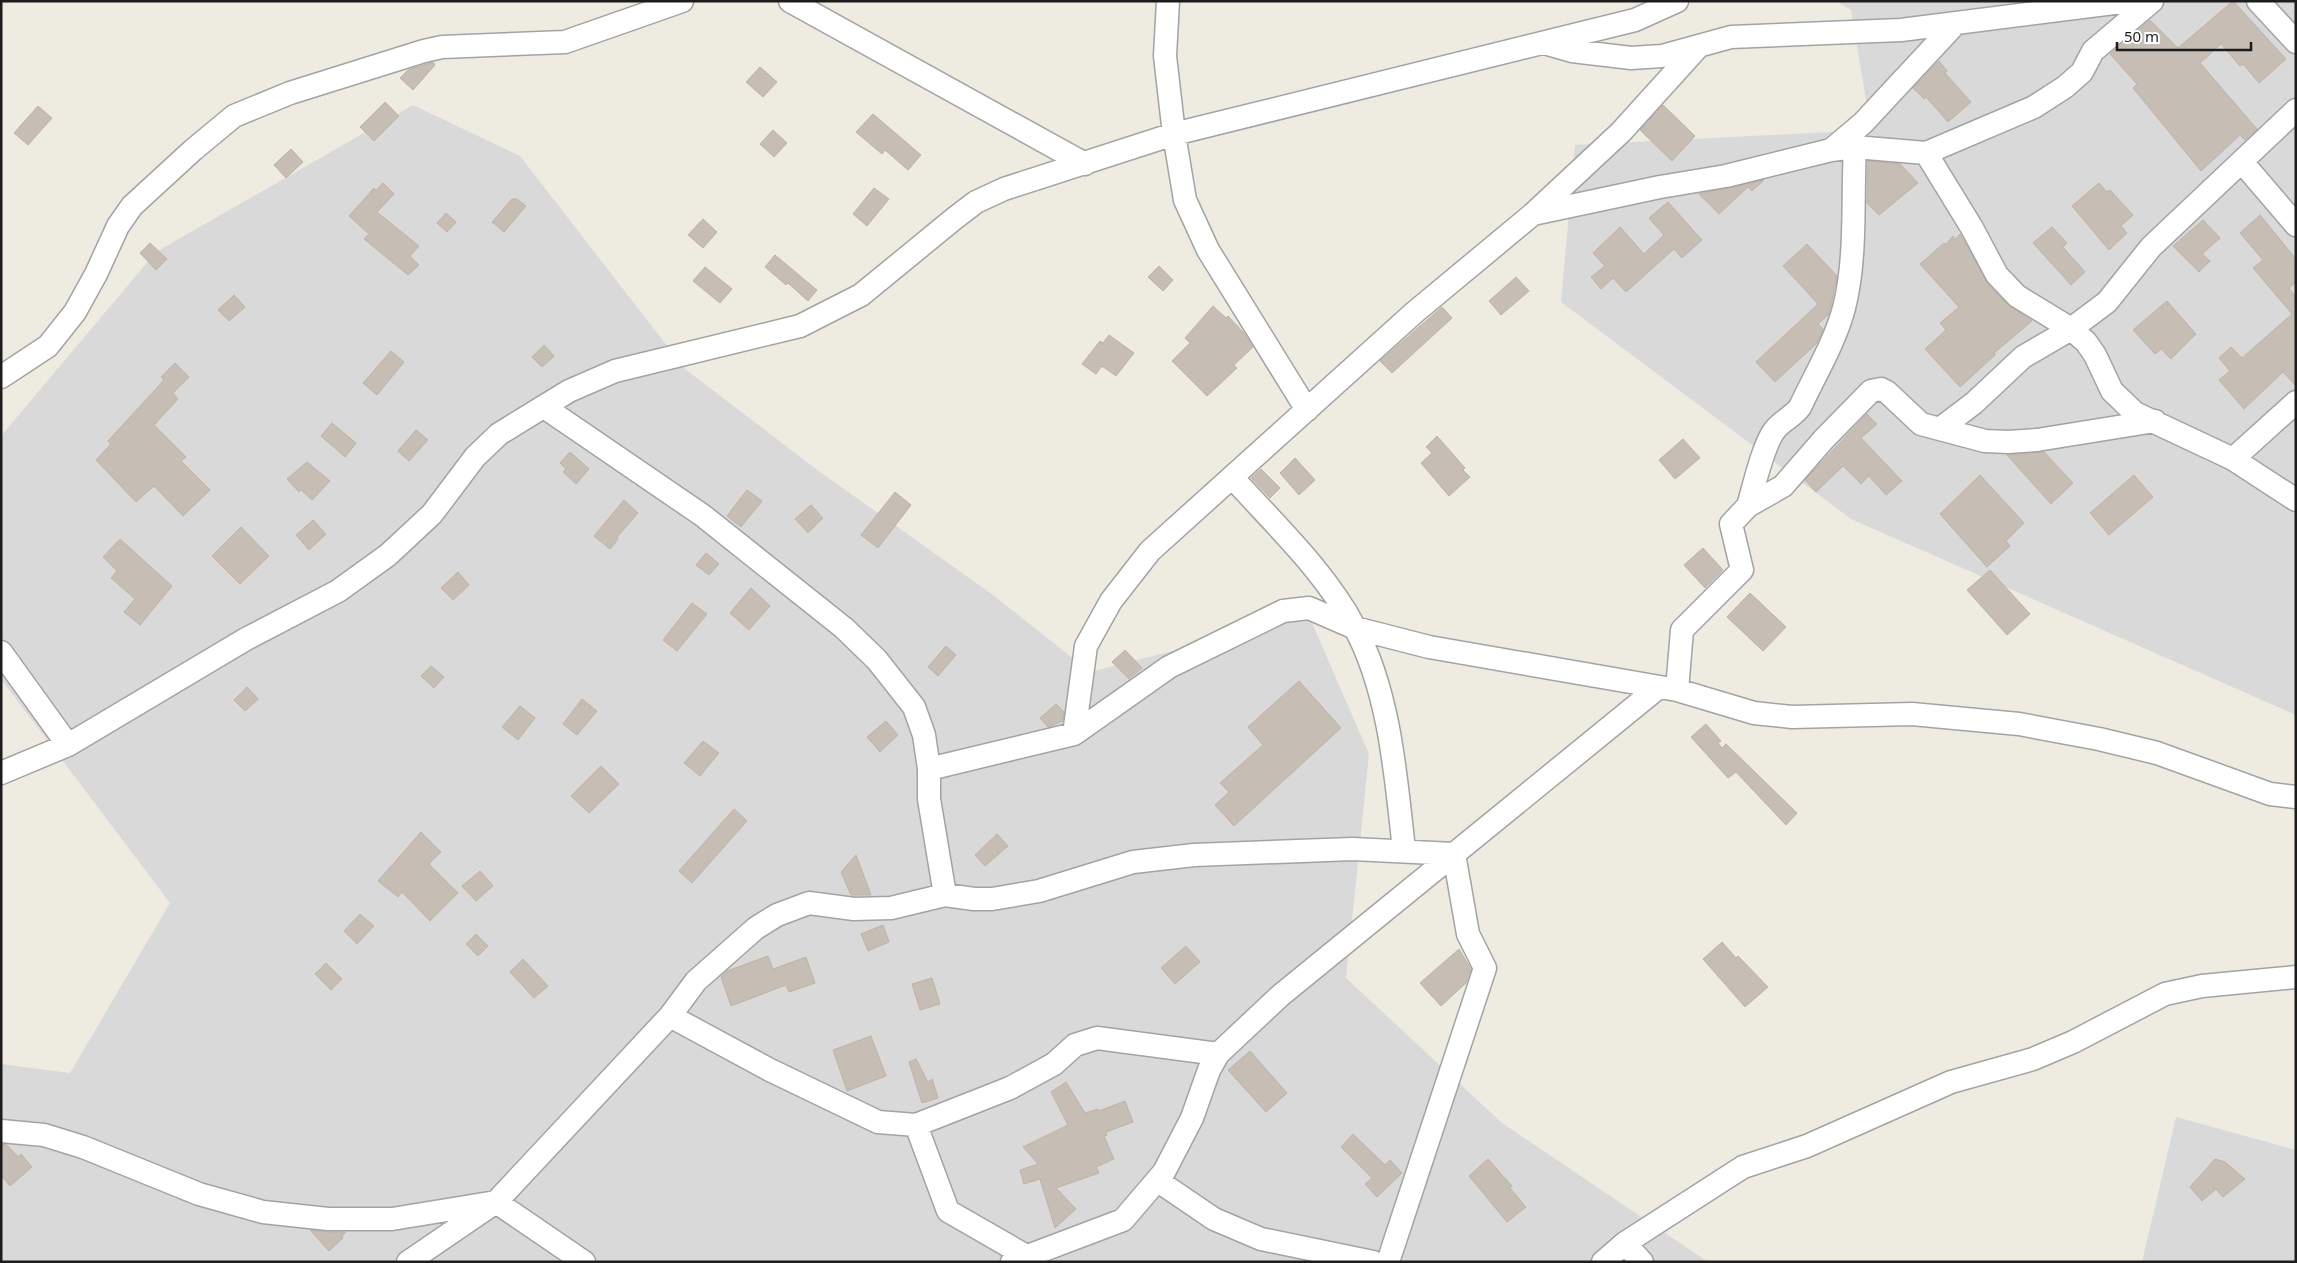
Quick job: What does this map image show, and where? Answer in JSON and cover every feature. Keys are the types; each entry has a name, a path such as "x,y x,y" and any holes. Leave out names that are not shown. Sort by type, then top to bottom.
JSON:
{"street":[{"path":"1,377 48,346 74,312 96,274 118,226 132,206 193,150 234,116 290,94 424,51 442,47 565,42 682,1"},
{"path":"790,1 1085,164"},
{"path":"1168,1 1165,56 1174,134 1185,200 1208,250 1307,410"},
{"path":"1,773 68,745 246,639 338,591 388,555 432,514 475,457 499,434 569,391 616,371 800,326 861,295 976,202 1034,178 1085,164 1174,134 1635,20 1677,1"},
{"path":"1542,43 1572,51 1631,58 1662,56 1731,37 1755,34 1901,30 2130,1"},
{"path":"1533,214 1660,187 1726,176 1831,150 1855,147 1926,153 2034,107 2065,87 2082,72 2093,50 2152,1"},
{"path":"2258,1 2296,42"},
{"path":"1831,150 1863,123 1956,23"},
{"path":"1074,734 1086,646 1111,602 1150,551 1415,312 1533,214 1621,132 1696,48"},
{"path":"1941,428 1974,403 2022,357 2070,329 2107,302 2150,246 2296,110"},
{"path":"1748,506 1771,436 1778,426 1792,416 1800,407 1837,328 1844,307 1852,242 1855,147"},
{"path":"1926,153 1972,228 1997,275 2007,288 2070,329 2095,355 2112,391 2135,412 2233,459 2296,500"},
{"path":"2242,162 2296,225"},
{"path":"916,1125 948,1211 1025,1260 1123,1220 1158,1181 1192,1118 1218,1054 1281,995 1454,854 1668,689 1682,630 1742,570 1731,524 1748,506 1783,486 1824,439 1872,391 1876,389 1887,392 1921,424 1985,441 2037,440 2155,420"},
{"path":"2233,459 2296,402"},
{"path":"544,407 702,515 844,628 877,660 914,707 924,736 929,769 929,799 945,895"},
{"path":"1233,478 1316,570 1355,628 1376,679 1396,771 1404,850"},
{"path":"929,769 1074,734 1169,666 1283,611 1309,608 1355,628 1429,647 1668,689 1754,712 1792,717 1912,714 2019,724 2099,739 2157,753 2270,794 2296,797"},
{"path":"1,652 68,745"},
{"path":"408,1262 496,1202 670,1016 696,981 756,928 777,915 809,903 854,909 891,908 945,895 974,899 992,899 1039,891 1133,862 1194,855 1353,850 1404,850 1454,854"},
{"path":"1388,1262 1485,968 1468,934 1454,854"},
{"path":"1602,1262 1625,1243 1743,1167 1807,1146 1951,1082 2032,1060 2073,1042 2166,994 2202,986 2296,977"},
{"path":"670,1016 770,1070 878,1122 916,1125 1010,1088 1054,1064 1075,1045 1097,1038 1218,1054"},
{"path":"1,1132 52,1138 83,1147 199,1194 262,1212 328,1219 392,1219 496,1202 584,1262"},
{"path":"1158,1181 1214,1219 1261,1239 1373,1262"},
{"path":"1625,1243 1642,1262"}],"shaded area":[{"path":"1836,1 2296,1 2296,715 1851,519 1561,302 1575,145 1871,130 1851,10"},
{"path":"413,105 520,156 685,369 816,469 993,595 1090,672 1309,616 1369,754 1346,978 1502,1123 1708,1262 1,1262 1,1064 70,1073 170,903 1,679 1,436 156,252"},
{"path":"2176,1117 2296,1150 2296,1262 2142,1262"}],"building":[{"path":"2233,1 2286,59 2259,83 2243,64 2240,66 2221,44 2200,63 2257,129 2245,140 2240,135 2201,171 2133,88 2137,84 2110,54 2150,20 2178,48"},
{"path":"1939,61 1947,71 1945,73 1971,102 1948,122 1926,97 1924,99 1913,88"},
{"path":"433,62 435,65 413,90 400,78 408,70"},
{"path":"760,67 777,82 763,97 746,82"},
{"path":"385,102 399,116 374,141 360,127"},
{"path":"1663,105 1695,136 1672,161 1640,130"},
{"path":"38,106 52,118 28,145 14,133"},
{"path":"873,114 921,155 908,170 885,150 882,154 856,132"},
{"path":"773,130 787,143 774,157 760,144"},
{"path":"291,149 303,162 286,178 274,165"},
{"path":"1868,161 1900,164 1918,183 1879,215 1867,203"},
{"path":"1764,180 1752,191 1748,187 1719,214 1699,194"},
{"path":"383,183 394,194 377,212 419,246 410,256 419,265 408,275 364,239 369,234 349,216 374,188 376,190"},
{"path":"2099,183 2107,192 2110,190 2133,215 2121,226 2127,233 2109,250 2072,206"},
{"path":"874,188 889,199 867,226 853,214"},
{"path":"512,199 517,199 526,206 504,232 492,222"},
{"path":"1668,202 1702,240 1682,258 1674,249 1626,292 1613,278 1601,289 1591,277 1605,266 1593,253 1620,227 1644,254 1664,235 1649,218"},
{"path":"446,213 456,222 447,232 437,223"},
{"path":"2260,215 2296,259 2296,282 2289,288 2296,297 2296,386 2283,372 2244,409 2219,380 2230,371 2219,358 2231,347 2242,358 2292,314 2253,268 2263,260 2240,233"},
{"path":"703,219 717,232 703,248 688,235"},
{"path":"2203,220 2220,238 2202,254 2210,261 2199,272 2173,246"},
{"path":"2052,227 2067,243 2063,247 2085,272 2071,285 2033,243"},
{"path":"1960,234 1988,284 2008,305 2032,321 1994,353 1995,355 1960,387 1925,349 1946,330 1940,323 1959,307 1920,264 1944,243 1945,245 1953,236 1956,239"},
{"path":"150,243 167,259 156,270 140,253"},
{"path":"1807,244 1837,276 1831,305 1828,315 1818,324 1823,329 1817,343 1775,382 1756,362 1818,304 1783,266"},
{"path":"775,255 817,290 808,301 788,283 786,285 765,267"},
{"path":"1159,266 1173,280 1163,291 1148,277"},
{"path":"705,267 732,289 720,303 693,281"},
{"path":"1516,277 1529,291 1501,315 1489,301"},
{"path":"234,295 245,307 229,321 218,310"},
{"path":"2167,301 2196,334 2171,359 2161,349 2155,354 2133,330"},
{"path":"1213,306 1226,318 1228,316 1243,332 1253,347 1234,365 1237,368 1207,396 1172,361 1190,343 1185,338"},
{"path":"1442,307 1452,318 1392,373 1380,361"},
{"path":"1109,335 1134,353 1116,376 1102,366 1096,374 1082,364 1100,341 1103,343"},
{"path":"544,345 554,356 542,367 532,357"},
{"path":"391,351 404,362 377,395 363,383"},
{"path":"175,363 189,377 173,393 178,399 154,425 186,457 181,461 210,490 183,516 154,486 136,502 96,460 111,444 108,441 164,380 161,377"},
{"path":"1867,414 1877,424 1861,438 1902,481 1886,495 1869,476 1861,484 1843,466 1816,492 1805,480"},
{"path":"332,423 356,443 345,457 321,436"},
{"path":"416,430 428,440 409,461 398,451"},
{"path":"1437,436 1465,468 1463,470 1470,477 1449,496 1421,463 1432,453 1426,447"},
{"path":"1683,439 1700,458 1675,479 1659,460"},
{"path":"570,452 589,469 576,484 563,472 566,469 560,463"},
{"path":"2044,452 2073,483 2051,504 2007,455"},
{"path":"1295,458 1315,480 1299,495 1280,473"},
{"path":"307,462 330,481 312,500 301,490 299,492 287,479"},
{"path":"1261,469 1280,488 1270,498 1251,478"},
{"path":"1980,475 2024,523 2006,541 2010,546 1987,567 1940,514"},
{"path":"2134,475 2153,497 2109,535 2090,513"},
{"path":"747,490 762,501 741,527 727,516"},
{"path":"895,492 911,505 878,548 861,535"},
{"path":"624,500 638,513 617,537 618,539 610,549 594,536"},
{"path":"811,505 823,518 808,533 795,519"},
{"path":"313,520 326,534 309,550 296,535"},
{"path":"241,527 269,556 240,584 212,556"},
{"path":"120,539 172,586 140,625 124,612 135,599 111,578 117,571 103,557"},
{"path":"1703,548 1723,570 1705,588 1684,565"},
{"path":"706,553 719,564 709,575 696,565"},
{"path":"1990,570 2030,614 2007,635 1967,590"},
{"path":"458,572 469,585 453,600 441,588"},
{"path":"751,588 770,606 749,630 730,613"},
{"path":"1750,593 1786,627 1763,651 1727,617"},
{"path":"692,603 707,614 677,651 663,640"},
{"path":"946,646 956,655 938,676 928,667"},
{"path":"1125,650 1142,668 1129,679 1112,662"},
{"path":"431,666 444,677 434,688 421,676"},
{"path":"1299,681 1341,728 1234,826 1215,805 1229,792 1220,783 1263,745 1248,727"},
{"path":"247,687 258,699 245,711 234,700"},
{"path":"582,699 597,711 577,735 563,724"},
{"path":"1056,704 1064,712 1063,721 1048,727 1040,718"},
{"path":"520,706 535,718 518,740 502,727"},
{"path":"886,721 898,735 880,752 867,737"},
{"path":"1706,724 1721,741 1718,743 1722,748 1726,744 1797,813 1786,825 1736,772 1728,778 1691,737"},
{"path":"703,741 719,753 700,776 684,763"},
{"path":"601,766 619,784 589,813 571,796"},
{"path":"734,809 747,821 692,883 679,871"},
{"path":"421,832 441,852 429,864 458,893 430,921 402,892 398,897 378,881"},
{"path":"997,834 1008,846 985,866 975,855"},
{"path":"856,855 871,895 851,895 841,872"},
{"path":"480,871 493,886 476,901 462,886"},
{"path":"360,914 374,926 357,944 344,931"},
{"path":"883,925 889,942 868,951 861,934"},
{"path":"476,934 488,946 478,956 466,944"},
{"path":"1722,942 1736,958 1738,956 1768,987 1745,1007 1703,959"},
{"path":"1186,946 1200,962 1175,984 1161,968"},
{"path":"1459,949 1471,969 1466,983 1441,1006 1420,983"},
{"path":"768,956 773,969 806,957 815,983 789,992 786,985 731,1006 721,977 727,971"},
{"path":"523,959 548,986 534,998 510,972"},
{"path":"326,963 342,979 331,990 315,974"},
{"path":"932,978 940,1004 920,1010 912,984"},
{"path":"871,1036 886,1076 847,1091 833,1050"},
{"path":"1250,1051 1287,1093 1266,1112 1228,1070"},
{"path":"916,1059 928,1082 932,1079 938,1098 922,1103 909,1062"},
{"path":"1066,1082 1085,1113 1098,1109 1099,1111 1125,1101 1133,1122 1106,1132 1107,1135 1104,1136 1114,1159 1096,1167 1099,1173 1056,1188 1076,1209 1055,1228 1040,1179 1024,1184 1020,1170 1038,1164 1023,1147 1068,1125 1051,1092"},
{"path":"1353,1134 1385,1165 1390,1160 1402,1173 1377,1197 1365,1184 1372,1178 1341,1147"},
{"path":"1,1144 7,1145 18,1157 21,1154 32,1167 10,1186 1,1175"},
{"path":"1488,1159 1512,1186 1510,1188 1526,1207 1507,1222 1469,1176"},
{"path":"2215,1159 2225,1162 2245,1179 2223,1197 2216,1189 2202,1201 2190,1187"},
{"path":"310,1230 346,1232 342,1236 343,1238 329,1251"}]}
